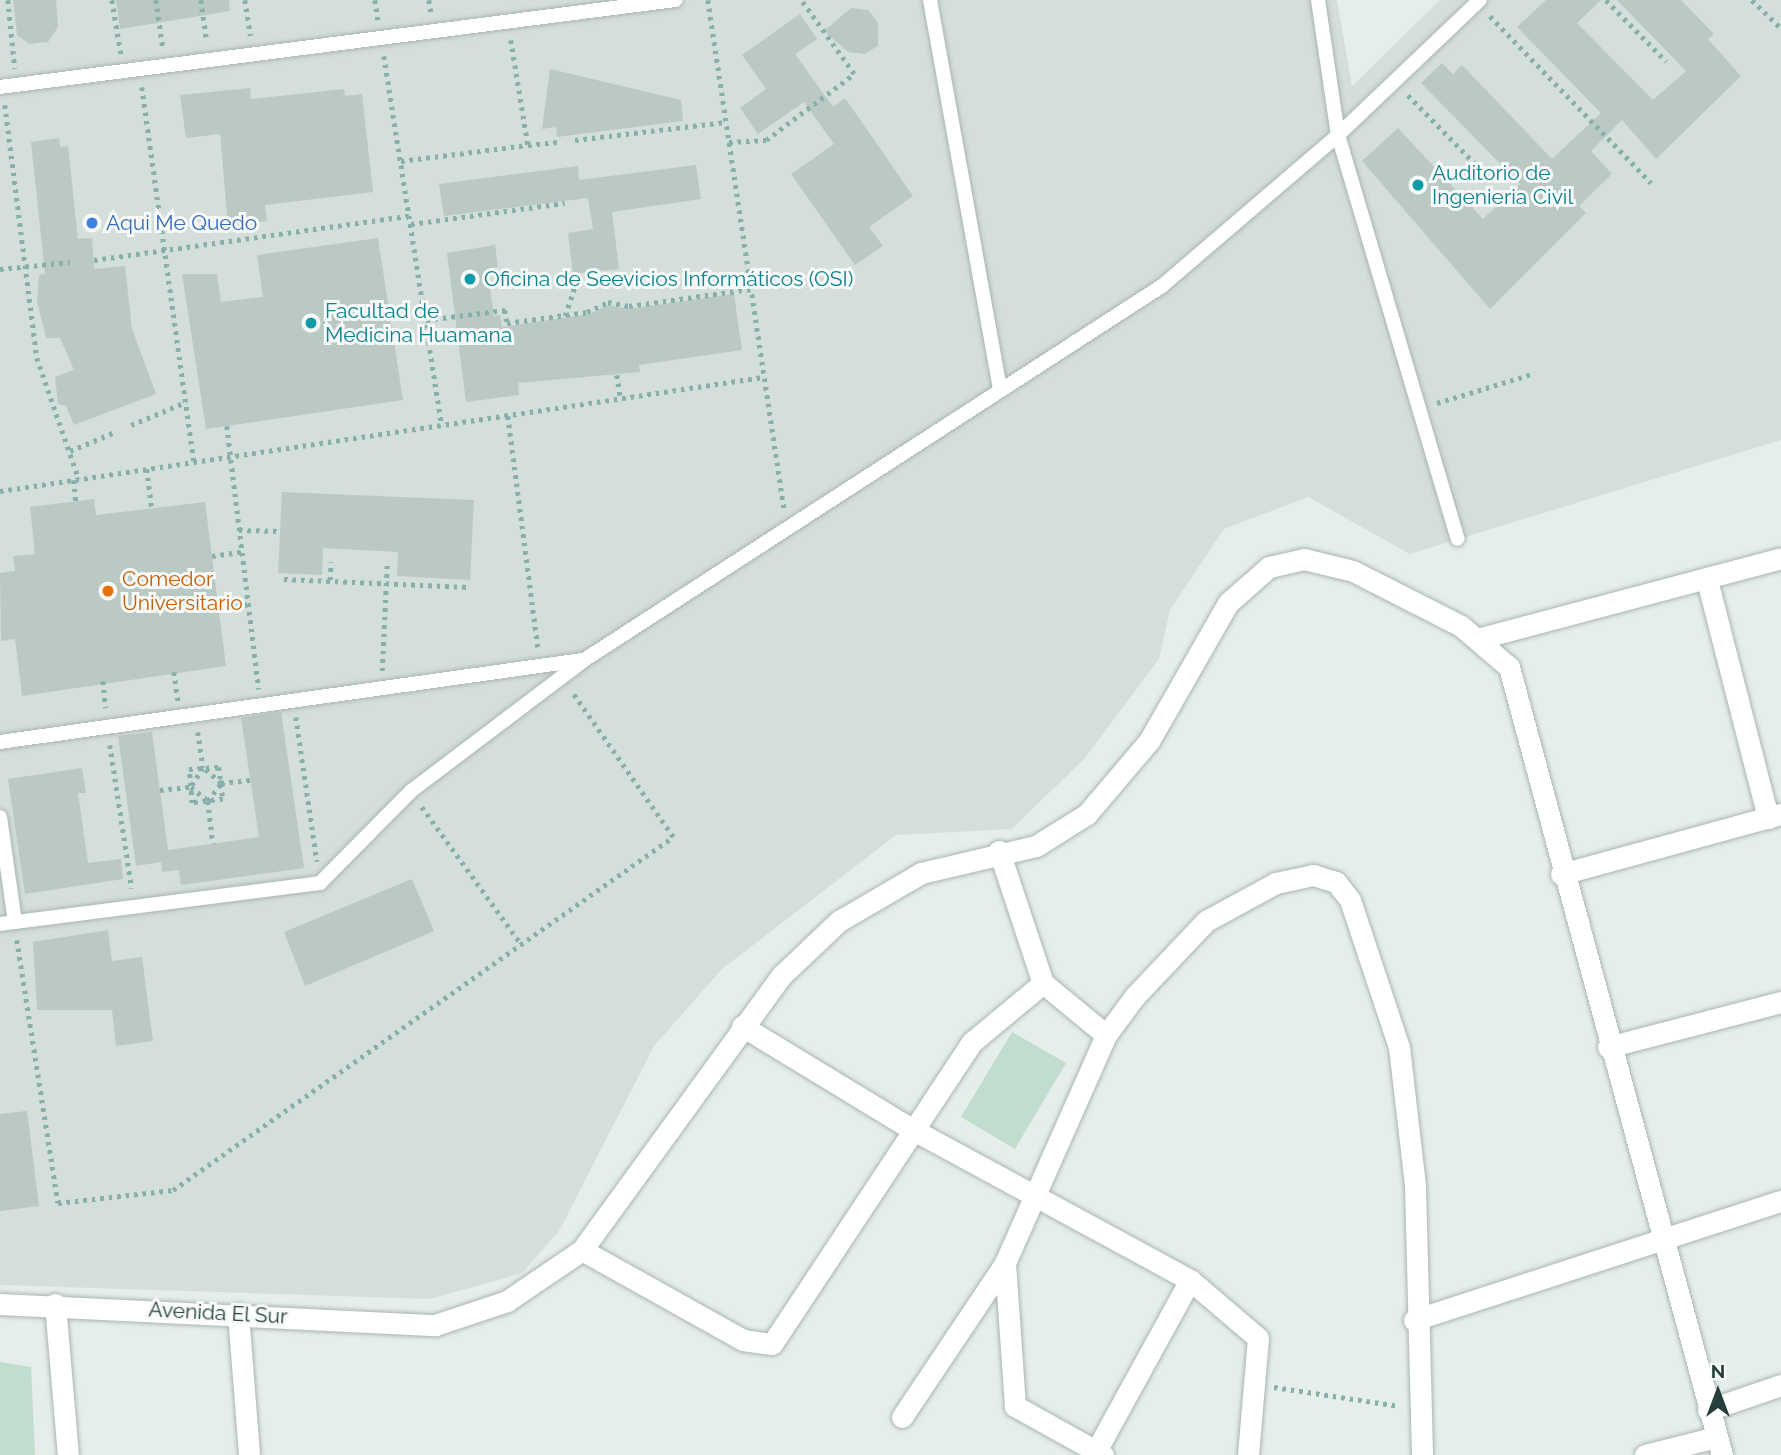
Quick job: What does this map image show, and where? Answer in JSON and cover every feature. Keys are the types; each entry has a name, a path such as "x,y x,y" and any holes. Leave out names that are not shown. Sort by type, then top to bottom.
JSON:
{"street":[{"path":"1481,638 1707,580 1781,558"},
{"path":"1042,983 972,1042 910,1128 772,1344 743,1340 582,1250 742,1026 782,975 839,921 920,873 999,851 1036,846 1087,814 1149,741 1228,603 1269,567 1304,559 1353,571 1481,638 1509,667 1524,706 1561,874 1719,1446 1645,1455"},
{"path":"1561,874 1775,816 1707,580"},
{"path":"999,851 1042,983 1106,1035"},
{"path":"902,1418 1005,1263 1106,1035 1206,921 1276,883 1313,875 1336,882 1350,900 1399,1047 1415,1186 1414,1320 1417,1409 1422,1455"},
{"path":"1608,1047 1781,1002"},
{"path":"742,1026 910,1128 1190,1280 1258,1338 1248,1455"},
{"path":"1414,1320 1661,1243 1781,1201"},
{"name":"Avenida El Sur","path":"0,1304 55,1304 435,1325 507,1301 582,1250"},
{"path":"1005,1263 1015,1406 1100,1453 1190,1280"},
{"path":"55,1304 68,1455"},
{"path":"238,1314 250,1455"},
{"path":"1708,1410 1781,1385"}],"lane":[{"path":"6,86 676,0"},
{"path":"930,0 1000,388"},
{"path":"1318,0 1338,135 1458,539"},
{"path":"0,817 7,923 320,883 411,791 584,660 788,533 1000,388 1162,286 1338,135 1478,1"},
{"path":"0,742 584,660"}],"path":[{"path":"8,0 6,86 37,358 70,451 77,479 76,501"},
{"path":"112,0 123,71"},
{"path":"156,0 166,65"},
{"path":"201,0 210,60"},
{"path":"245,0 253,54"},
{"path":"375,0 442,425"},
{"path":"708,0 788,533"},
{"path":"729,142 766,141 854,74 801,0"},
{"path":"1606,0 1665,61"},
{"path":"1752,0 1781,28"},
{"path":"1478,1 1651,183"},
{"path":"508,21 528,145"},
{"path":"140,69 194,462"},
{"path":"1395,82 1489,178"},
{"path":"575,140 726,122"},
{"path":"400,161 558,142"},
{"path":"411,224 565,203"},
{"path":"93,260 409,216"},
{"path":"0,269 70,262"},
{"path":"564,317 579,274"},
{"path":"426,320 505,310 507,323 564,317 608,302 629,306 751,289"},
{"path":"1419,408 1535,373"},
{"path":"617,375 621,399"},
{"path":"0,491 764,377"},
{"path":"131,425 186,402"},
{"path":"508,416 541,666"},
{"path":"227,426 261,704"},
{"path":"70,451 115,432"},
{"path":"146,469 152,508"},
{"path":"239,530 281,531"},
{"path":"212,556 242,552"},
{"path":"330,580 331,562"},
{"path":"382,687 387,564"},
{"path":"284,579 469,587"},
{"path":"219,609 248,604"},
{"path":"174,672 180,716"},
{"path":"7,923 58,1203 173,1190 673,837 562,676"},
{"path":"103,681 107,726 135,906"},
{"path":"293,699 320,883"},
{"path":"191,787 203,768 198,731"},
{"path":"219,767 223,799 192,803 189,769 203,768 219,767"},
{"path":"203,768 221,783 250,780"},
{"path":"208,801 221,783"},
{"path":"160,790 191,787 208,801 214,844"},
{"path":"411,791 522,945"},
{"path":"1255,1385 1417,1409"}],"shaded area":[{"path":"0,0 1337,0 1352,86 1440,0 1781,0 1781,440 1410,554 1308,497 1224,529 1170,610 1159,659 1085,758 1012,829 896,835 722,969 654,1046 559,1231 522,1273 430,1299 0,1285"}],"green space":[{"path":"1012,1032 1066,1063 1015,1149 961,1117"},
{"path":"0,1362 31,1367 35,1455 0,1455"}],"building":[{"path":"13,0 56,0 58,27 48,42 29,44 17,35"},
{"path":"116,0 229,0 230,11 120,29"},
{"path":"1546,0 1601,0 1577,23 1653,100 1686,71 1617,0 1681,0 1714,34 1708,39 1741,76 1656,159 1622,120 1591,151 1612,174 1579,206 1586,213 1490,309 1362,161 1398,128 1483,219 1520,184 1421,83 1442,63 1453,74 1462,65 1552,159 1601,113 1517,27"},
{"path":"851,8 868,10 878,23 878,46 864,54 848,52 824,31"},
{"path":"800,14 817,39 795,54 833,107 845,98 913,196 869,227 883,246 855,265 791,174 834,144 804,102 758,134 740,108 766,89 742,55"},
{"path":"550,69 681,100 683,121 557,137 556,127 542,129"},
{"path":"250,88 251,99 344,89 345,96 362,94 373,192 265,205 267,221 228,226 220,134 186,138 180,95"},
{"path":"59,138 60,147 68,146 78,239 92,238 94,269 125,266 132,329 156,394 74,425 66,406 58,404 55,377 74,370 60,338 46,338 37,301 39,275 45,274 31,142"},
{"path":"696,165 701,199 612,212 619,269 573,274 568,233 593,229 588,198 444,216 439,184 578,166 579,180"},
{"name":"Facultad de Medicina Huamana","path":"378,238 403,400 206,429 182,274 217,274 221,302 263,297 257,255"},
{"path":"495,245 498,267 487,269 494,316 500,315 502,327 590,314 608,305 628,309 734,294 742,350 639,365 640,372 518,383 519,395 466,402 447,253"},
{"path":"282,492 474,500 470,580 397,576 398,552 323,548 322,575 278,573"},
{"name":"Comedor Universitario","path":"94,499 96,515 205,502 226,666 22,696 15,639 1,641 0,573 15,571 13,556 35,554 30,507"},
{"path":"281,712 304,868 181,885 179,870 162,872 161,862 136,866 118,736 152,732 168,850 259,837 241,718"},
{"path":"82,768 86,793 78,793 88,863 121,859 123,879 25,894 8,779"},
{"path":"412,879 434,931 305,986 284,932"},
{"path":"108,930 112,961 142,957 153,1041 116,1046 112,1010 37,1010 33,942"},
{"path":"27,1111 39,1206 0,1211 0,1114"}],"place":[{"name":"Auditorio de Ingenieria Civil","path":"1418,185"},
{"name":"Aqui Me Quedo","path":"92,223"},
{"name":"Oficina de Seevicios Informáticos (OSI)","path":"470,279"},
{"name":"Facultad de Medicina Huamana","path":"311,323"},
{"name":"Comedor Universitario","path":"108,591"}]}
